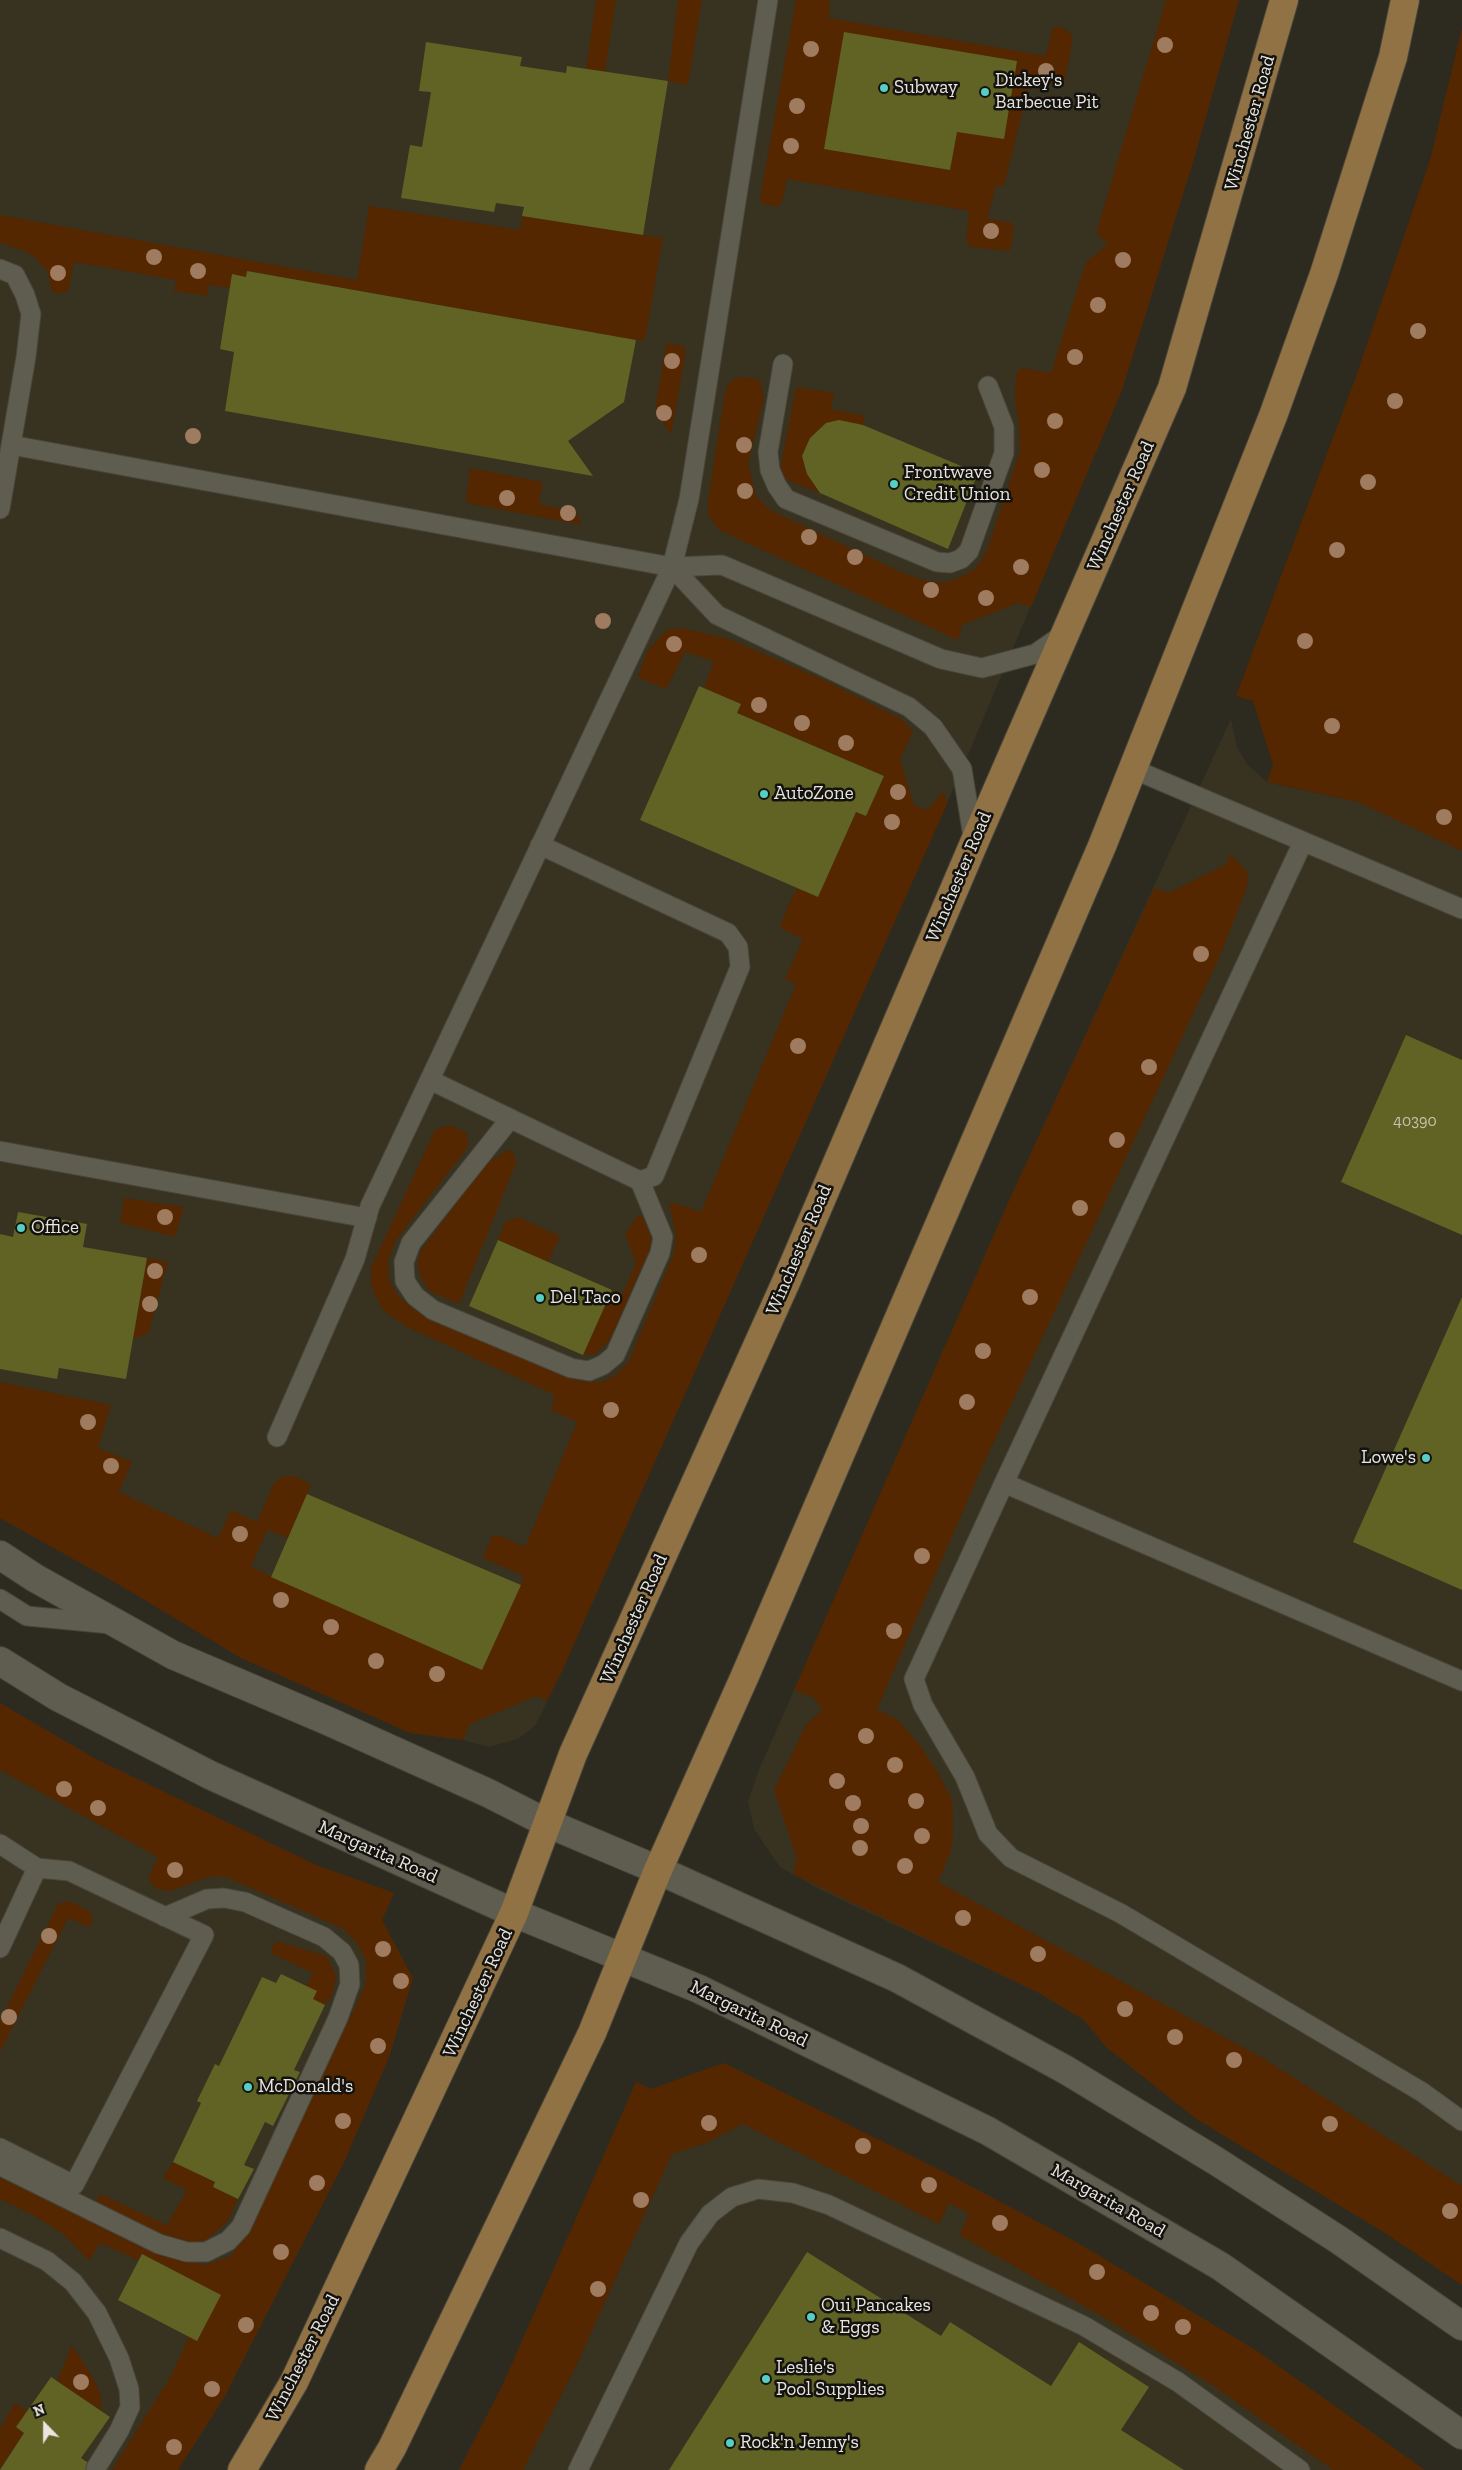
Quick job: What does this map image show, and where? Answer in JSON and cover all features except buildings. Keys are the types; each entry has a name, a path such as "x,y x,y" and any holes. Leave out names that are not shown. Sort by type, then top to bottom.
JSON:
{"main road":[{"name":"Winchester Road","path":"242,2470 294,2382 514,1913 573,1754 782,1292 974,842 1172,388 1284,0"},
{"path":"379,2470 392,2448 592,2033 658,1870 756,1650 1098,855 1273,416 1324,274 1393,57 1406,0"},
{"path":"0,1555 173,1655 328,1721 488,1793 547,1823 658,1870 897,1978 1066,2070 1314,2224 1462,2326"},
{"name":"Margarita Road","path":"0,1660 58,1697 210,1776 514,1913 699,1989 988,2131 1220,2266 1462,2435"}],"lane":[{"path":"278,1437 355,1259 370,1206 672,567 689,499 768,0"},
{"path":"0,269 15,275 25,295 31,314 26,357 0,508"},
{"path":"783,364 768,452 770,470 777,486 786,499 937,562 950,563 961,559 969,551 1004,453 1004,427 988,386"},
{"path":"11,445 672,567 722,565 941,659 982,668 1035,654 1065,633"},
{"path":"672,567 717,615 909,707 933,727 962,769 974,842"},
{"path":"1133,769 1462,909"},
{"path":"1303,842 914,1679 922,1705 965,1777 988,1834 1010,1858 1128,1918 1422,2092 1462,2121"},
{"path":"540,845 728,934 738,947 740,968 654,1176 640,1181"},
{"path":"430,1080 640,1181 663,1237 660,1253 615,1355 603,1365 589,1371 571,1368 433,1310 415,1296 405,1281 404,1262 411,1243 510,1119"},
{"path":"0,1151 367,1218"},
{"path":"1004,1483 1462,1681"},
{"path":"0,1599 27,1616 117,1624"},
{"path":"0,1844 37,1868 70,1871 204,1936 74,2185 0,2148"},
{"path":"0,1948 37,1868"},
{"path":"0,2161 5,2168 159,2244 188,2252 206,2252 228,2241 241,2227 338,2018 350,1984 349,1965 342,1952 324,1937 245,1902 224,1898 207,1900 165,1917"},
{"path":"578,2470 689,2243 710,2214 732,2197 758,2189 792,2193 828,2205 1084,2326 1178,2382 1300,2470"},
{"path":"0,2238 47,2261 73,2282 97,2313 119,2358 129,2389 130,2407 119,2431 96,2468"}],"shaded area":[{"path":"0,0 1239,0 1193,162 1122,390 962,769 563,1669 535,1726 518,1739 489,1747 463,1740 410,1733 241,1658 118,1584 0,1518"},
{"path":"596,0 616,0 605,71 586,69"},
{"path":"678,0 702,0 688,85 668,81"},
{"path":"796,0 830,0 829,18 1046,56 1052,30 1056,26 1068,30 1073,38 1064,85 1030,81 1004,186 996,186 987,219 1010,222 1014,227 1010,251 970,247 966,241 969,211 787,179 782,202 778,207 762,204 760,198"},
{"path":"1166,0 1239,0 1193,162 1122,390 1031,607 1018,603 962,625 958,640 719,530 708,514 708,500 725,392 729,383 737,377 751,378 760,380 764,399 748,463 756,496 770,510 903,573 926,581 943,583 961,577 975,569 986,553 1020,451 1015,399 1016,374 1021,368 1051,373 1086,262 1108,244 1096,233"},
{"path":"1462,28 1462,851 1358,802 1267,782 1273,765 1253,701 1236,696 1355,379 1430,160"},
{"path":"369,206 520,230 522,216 663,238 645,340 636,340 248,271 246,277 232,274 230,288 209,285 207,296 174,291 176,280 74,262 68,291 61,293 52,292 47,271 38,260 27,252 0,243 0,215 357,280"},
{"path":"666,343 684,346 686,351 671,435 655,410"},
{"path":"796,387 834,393 831,409 865,416 863,425 826,423 810,438 802,456 807,474 820,493 787,480 783,475 781,465"},
{"path":"470,468 543,482 539,504 576,512 582,525 471,504 466,501"},
{"path":"681,628 729,639 824,680 903,720 913,732 900,759 914,805 927,810 944,791 947,804 563,1669 547,1701 536,1696 470,1724 463,1740 410,1733 241,1658 118,1584 0,1518 0,1382 111,1405 98,1448 132,1462 119,1492 218,1538 231,1510 257,1522 273,1485 281,1477 294,1476 311,1484 288,1538 267,1530 251,1567 482,1670 524,1576 483,1558 492,1536 498,1535 525,1547 577,1422 551,1410 555,1395 409,1328 392,1317 383,1310 376,1297 371,1285 371,1268 435,1130 449,1125 466,1132 467,1148 396,1240 388,1261 389,1280 399,1297 416,1311 565,1377 586,1382 601,1382 616,1375 629,1361 674,1253 676,1236 669,1203 675,1203 701,1212 796,984 785,979 803,939 780,928 788,906 797,888 818,897 856,812 866,816 884,776 737,713 740,704 704,688 714,661 685,652 666,689 641,679 638,676 648,650 667,630"},
{"path":"1231,719 1237,747 1247,764 1267,782 1358,802 1462,766 1462,2285 1385,2233 1195,2118 1106,2047 1084,2020 1039,1993 819,1889 780,1867 754,1829 748,1802 758,1772 1011,1196"},
{"path":"1231,854 1248,873 1247,887 1219,958 983,1465 877,1709 899,1721 919,1744 937,1771 952,1800 953,1829 951,1851 938,1882 1263,2058 1462,2186 1462,2285 1385,2233 1195,2118 1106,2047 1084,2020 1039,1993 793,1874 797,1859 774,1790 806,1725 822,1710 814,1698 794,1690 1011,1196 1154,888 1168,893 1225,865"},
{"path":"508,1150 513,1152 516,1163 459,1304 431,1292 426,1286 419,1272 420,1252 486,1164"},
{"path":"124,1198 184,1207 175,1237 120,1223"},
{"path":"638,1215 643,1217 651,1237 651,1246 610,1340 595,1354 583,1355 612,1290 623,1294 636,1263 625,1234"},
{"path":"518,1217 560,1236 548,1262 498,1240 506,1221"},
{"path":"147,1258 168,1262 148,1334 133,1339"},
{"path":"0,1703 96,1759 316,1865 394,1893 382,1920 413,1978 389,2057 345,2160 225,2396 178,2470 0,2470"},
{"path":"0,1703 96,1759 316,1865 394,1893 382,1920 413,1978 389,2057 345,2160 225,2396 178,2470 112,2470 171,2376 189,2336 197,2341 142,2254 138,2260 100,2243 89,2261 62,2233 31,2214 0,2199 0,2178 164,2254 204,2265 231,2256 248,2232 366,1984 366,1960 356,1942 344,1929 224,1876 209,1877 170,1891 156,1889 148,1879 158,1857 0,1770"},
{"path":"69,1901 91,1912 93,1922 88,1927 68,1918 0,2052 0,2021 58,1904"},
{"path":"276,1941 327,1956 336,1976 333,1993 325,2005 313,1999 306,1986 313,1973 270,1953"},
{"path":"724,2063 942,2171 1078,2243 1257,2351 1425,2470 459,2470 503,2384 636,2082 651,2089"},
{"path":"724,2063 942,2171 1078,2243 1257,2351 1425,2470 1333,2470 1215,2387 1100,2315 959,2235 969,2214 949,2203 939,2224 743,2124 704,2144 672,2154 577,2364 523,2470 459,2470 503,2384 636,2082 651,2089"},
{"path":"173,2162 215,2182 213,2187 238,2199 227,2222 205,2241 187,2243 168,2238 96,2202 100,2194 167,2225 187,2190 163,2178"},
{"path":"72,2345 92,2376 101,2395 101,2410 57,2382"},
{"path":"15,2403 27,2412 24,2433 0,2468 0,2429"}],"place":[{"name":"Subway","path":"884,88"},
{"name":"Dickey's Barbecue Pit","path":"985,92"},
{"name":"Frontwave Credit Union","path":"894,484"},
{"name":"AutoZone","path":"764,794"},
{"name":"Office","path":"21,1228"},
{"name":"Del Taco","path":"540,1298"},
{"name":"Lowe's","path":"1426,1458"},
{"name":"McDonald's","path":"248,2087"},
{"name":"Oui Pancakes & Eggs","path":"811,2317"},
{"name":"Leslie's Pool Supplies","path":"766,2379"},
{"name":"Rock'n Jenny's","path":"730,2443"}]}
